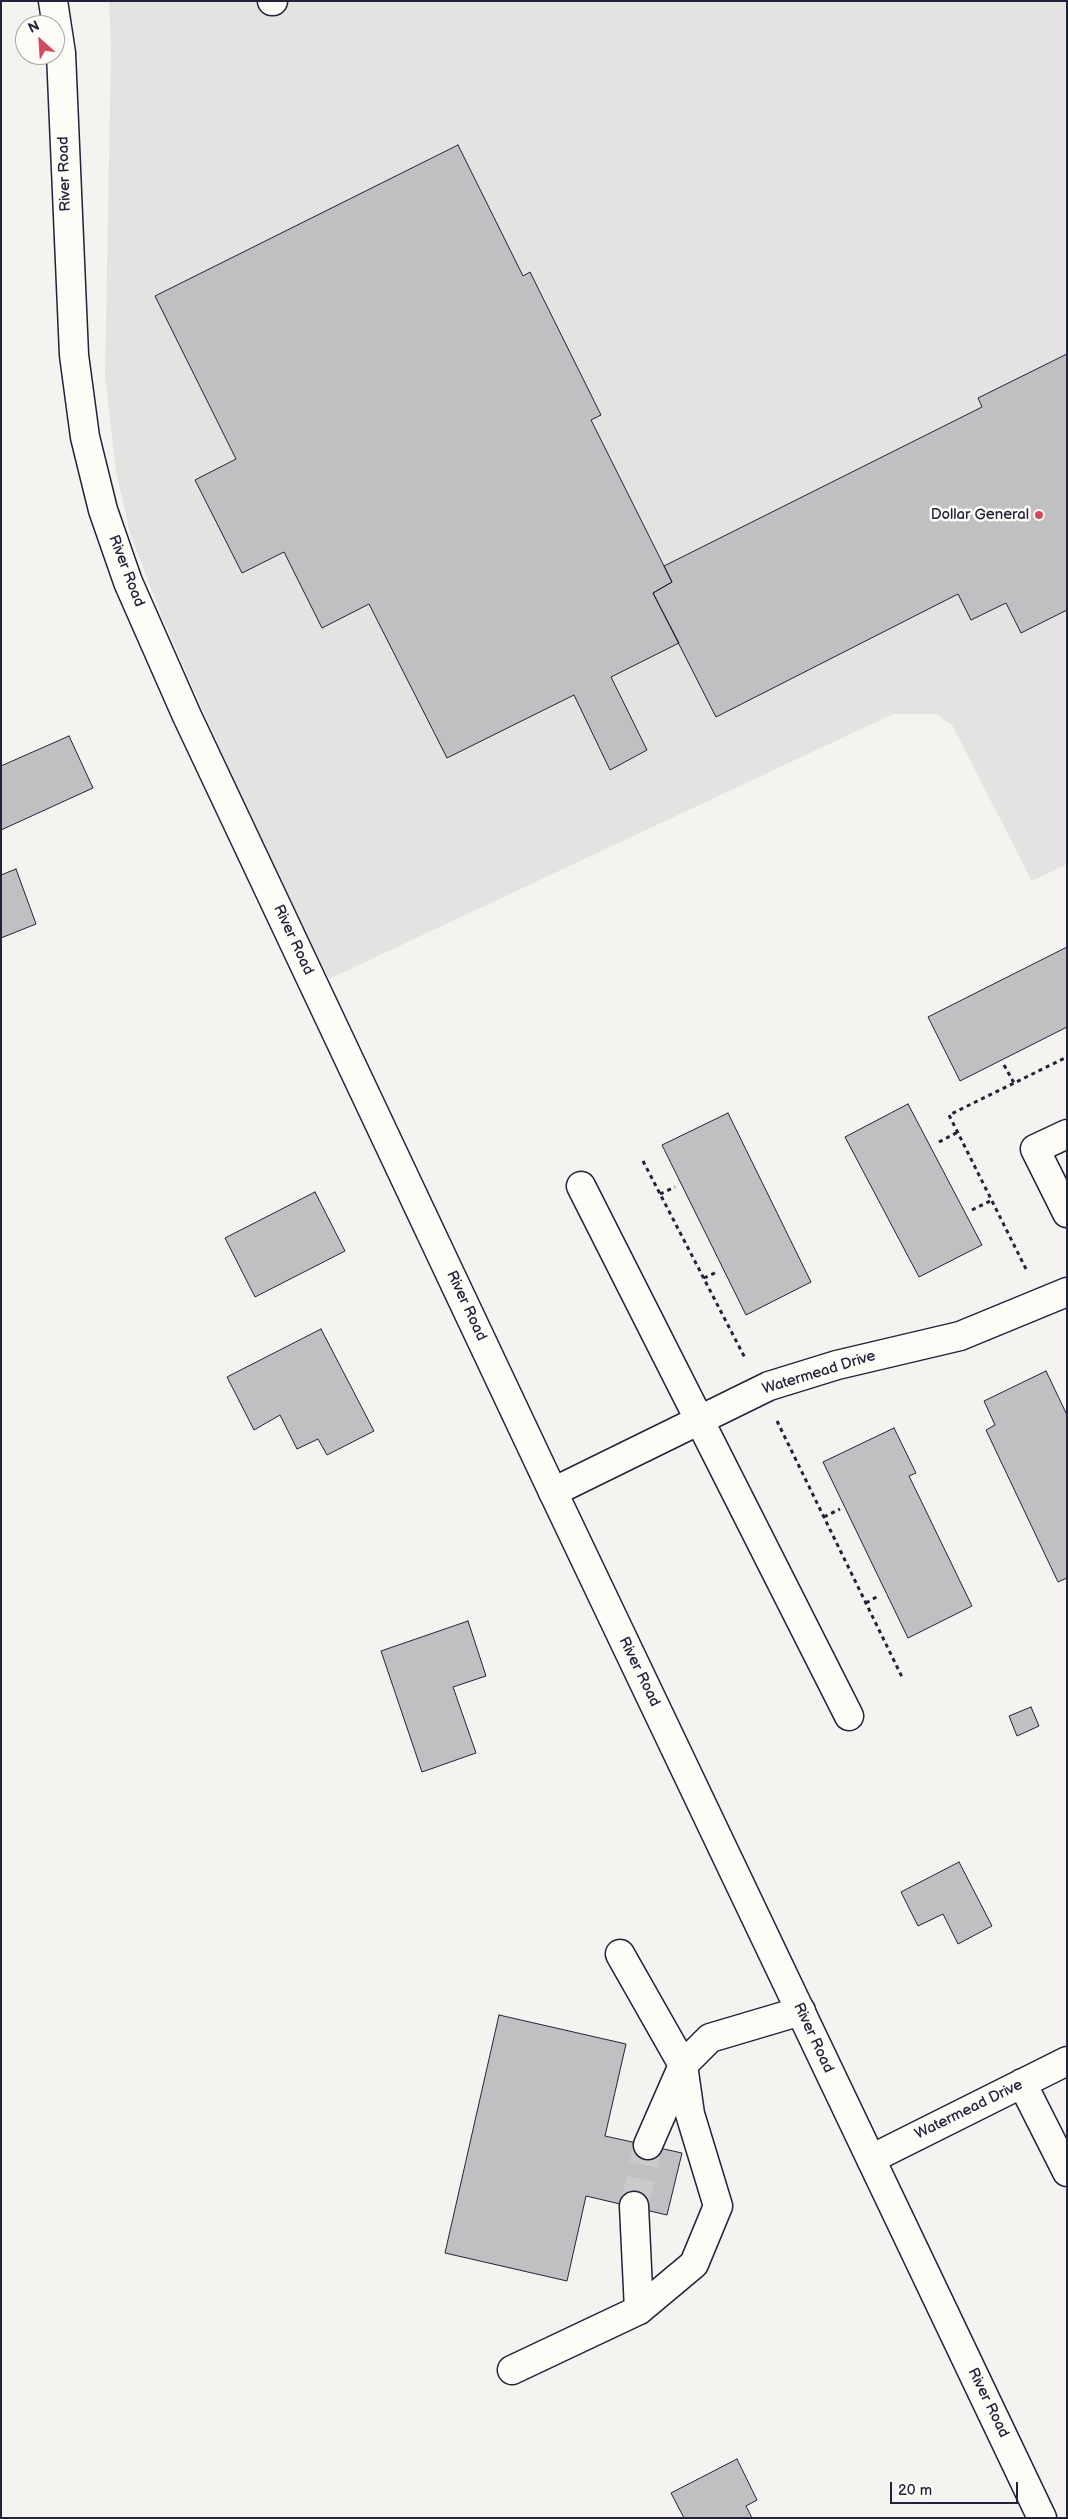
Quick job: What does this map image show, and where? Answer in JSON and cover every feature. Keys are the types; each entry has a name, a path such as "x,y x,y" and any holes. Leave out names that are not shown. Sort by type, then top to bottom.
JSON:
{"main road":[{"name":"River Road","path":"53,1 55,15"},
{"name":"River Road","path":"65,24 69,1"},
{"name":"River Road","path":"62,65 74,355 85,437 106,519 128,582 187,716 553,1492 1042,2518"},
{"path":"1067,1134 1035,1149 1067,1213"},
{"path":"582,1186 849,1716"},
{"name":"Watermead Drive","path":"553,1492 770,1386 837,1365 960,1336 1067,1292"},
{"path":"512,2370 639,2310 694,2264 718,2206 690,2114 684,2065 620,1954"},
{"path":"648,2146 684,2065 710,2038 800,2011"},
{"name":"Watermead Drive","path":"871,2159 1067,2061"},
{"path":"1022,2083 1067,2172"},
{"path":"634,2206 639,2310"}],"path":[{"path":"1004,1066 1014,1084"},
{"path":"939,1142 958,1132"},
{"path":"643,1161 749,1367"},
{"path":"660,1194 676,1187"},
{"path":"972,1210 992,1200"},
{"path":"704,1278 716,1272"},
{"path":"773,1414 903,1679"},
{"path":"824,1517 840,1509"},
{"path":"866,1603 878,1596"}],"shaded area":[{"path":"109,1 1067,1 1067,864 1032,881 952,725 936,714 893,714 329,979 268,859 161,615 130,533 116,472 105,377 111,49"}],"building":[{"path":"458,145 523,276 530,272 601,415 591,420 672,582 653,593 679,643 611,677 647,750 610,770 574,695 447,758 369,604 322,628 284,552 242,573 195,480 236,459 155,296"},
{"path":"1067,354 1067,610 1021,633 1006,603 971,620 958,594 716,717 653,593 672,582 664,566 982,407 978,398"},
{"path":"69,736 93,788 1,830 1,766"},
{"path":"16,869 36,924 1,938 1,875"},
{"path":"1067,947 1067,1027 960,1081 928,1017"},
{"path":"908,1104 982,1245 919,1277 845,1137"},
{"path":"728,1113 811,1282 746,1315 662,1145"},
{"path":"315,1192 345,1251 255,1297 225,1238"},
{"path":"321,1329 374,1431 327,1455 318,1439 297,1449 280,1415 254,1430 227,1377"},
{"path":"1046,1371 1067,1415 1067,1578 1058,1582 986,1430 995,1425 984,1401"},
{"path":"894,1428 916,1473 909,1476 972,1606 908,1638 823,1462"},
{"path":"468,1621 486,1676 453,1687 476,1753 422,1772 381,1651"},
{"path":"1031,1707 1039,1726 1017,1736 1009,1716"},
{"path":"959,1862 992,1926 958,1944 943,1914 918,1926 901,1892"},
{"path":"499,2015 626,2044 605,2136 682,2153 667,2215 586,2196 567,2281 445,2253"},
{"path":"737,2459 757,2500 746,2506 752,2518 684,2518 671,2493"}],"tunnel":[{"path":"634,2206 648,2145"}],"place":[{"name":"Dollar General","path":"1039,515"}]}
